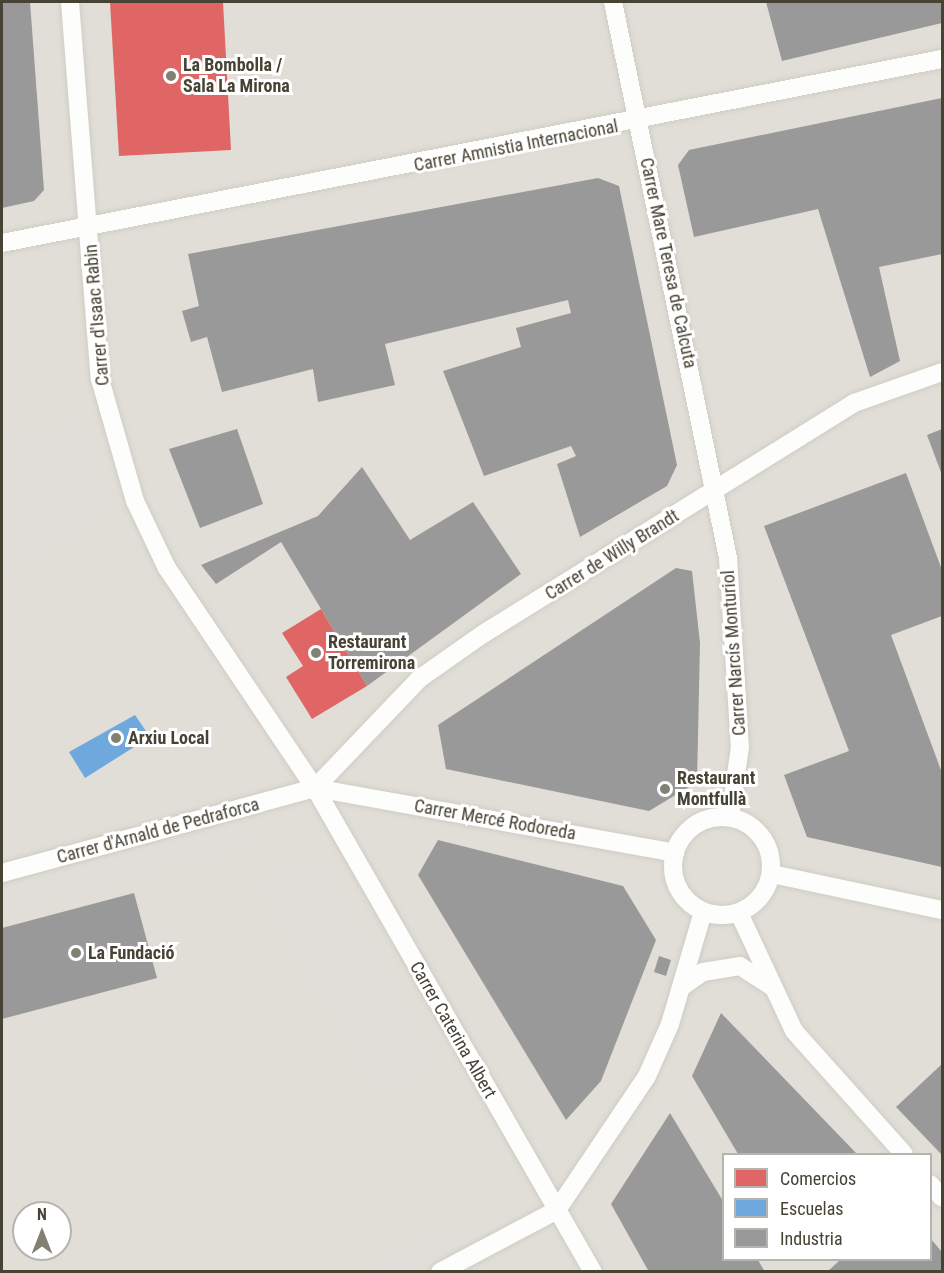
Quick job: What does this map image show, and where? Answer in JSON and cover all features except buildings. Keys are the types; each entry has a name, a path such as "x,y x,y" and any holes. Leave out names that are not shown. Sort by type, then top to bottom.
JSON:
{"street":[{"name":"Carrer d'Isaac Rabin","path":"70,2 90,228 100,379 135,501 167,568 315,788"},
{"name":"Carrer Mare Teresa de Calcuta","path":"613,2 716,490"},
{"name":"Carrer Amnistia Internacional","path":"2,243 638,122 942,59"},
{"name":"Carrer de Willy Brandt","path":"315,788 419,679 854,403 942,372"},
{"name":"Carrer Narcís Monturiol","path":"716,490 739,683 740,747 730,817"},
{"name":"Carrer Mercé Rodoreda","path":"315,788 675,853"},
{"name":"Carrer d'Arnald de Pedraforca","path":"2,873 315,788"},
{"name":"Carrer Caterina Albert","path":"315,788 593,1272"},
{"path":"730,817 751,826 767,843 772,874 757,902 740,913 703,912 676,883 675,853 695,825 730,817"},
{"path":"772,874 942,910"},
{"path":"440,1272 557,1210 642,1085 683,986 703,912"},
{"path":"740,913 794,1030 902,1153"},
{"path":"683,986 703,972 740,966 778,992"},
{"path":"932,1186 942,1198"}],"shaded area":[{"path":"2,2 942,2 942,1271 2,1272"},
{"path":"79,425 110,510 2,577 2,437"},
{"path":"243,821 249,845 2,912 2,886"},
{"path":"321,859 436,1061 406,1079 380,1081 368,1075 256,884"},
{"path":"452,1224 461,1242 405,1271 364,1271"}],"place":[{"name":"La Bombolla / Sala La Mirona","path":"171,76"},
{"name":"Restaurant Torremirona","path":"316,653"},
{"name":"Arxiu Local","path":"116,738"},
{"name":"Restaurant Montfullà","path":"665,789"},
{"name":"La Fundació","path":"76,953"}]}
